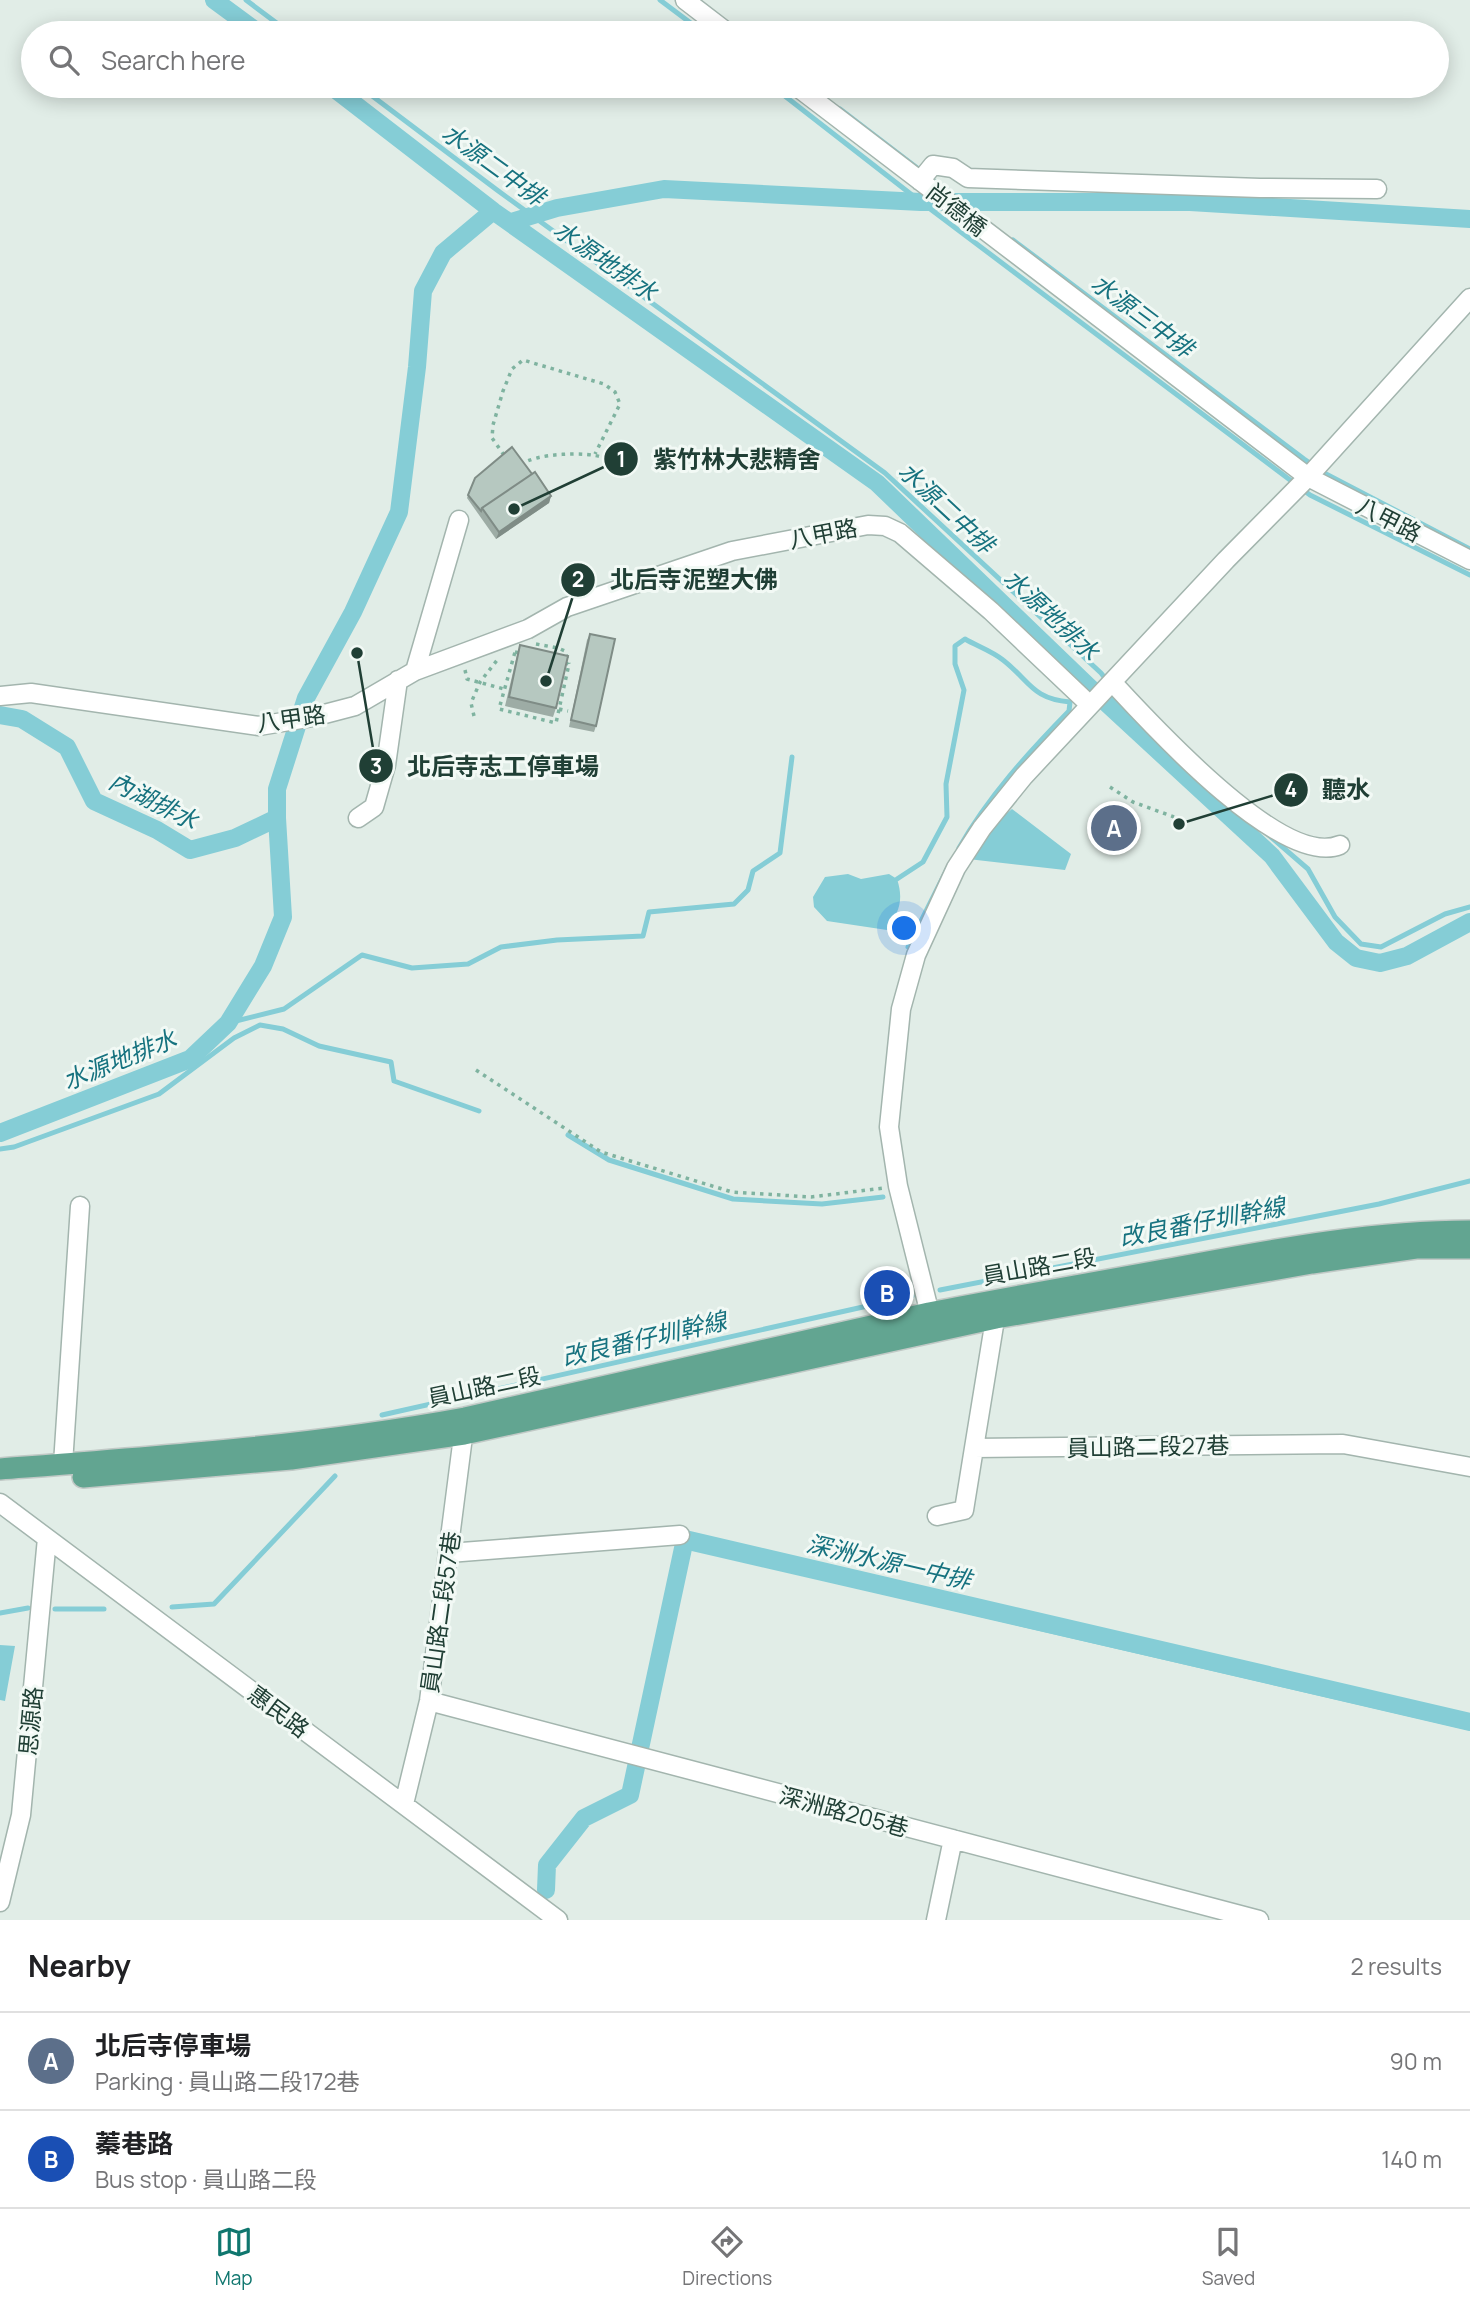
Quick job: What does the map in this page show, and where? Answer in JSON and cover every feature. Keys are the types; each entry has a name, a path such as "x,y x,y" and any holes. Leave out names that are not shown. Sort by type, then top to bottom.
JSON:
{"main road":[{"name":"員山路二段","path":"0,1482 169,1471 291,1459 465,1426 932,1322 1322,1241 1436,1231 1470,1231"},
{"name":"員山路二段","path":"997,1309 1416,1248 1470,1248"},
{"name":"員山路二段","path":"0,1469 221,1451 465,1426"}],"street":[{"path":"685,0 712,21"},
{"path":"812,98 920,181 933,166 953,168 968,177 1260,188 1377,188"},
{"name":"尚德橋","path":"920,181 995,238"},
{"name":"八甲路","path":"995,238 1308,477 1470,560"},
{"path":"932,1322 898,1186 889,1127 901,1009 916,955 956,868 982,828 1024,776 1308,477 1470,298"},
{"path":"415,671 459,520"},
{"name":"八甲路","path":"0,696 31,693 259,726 285,723 355,706 415,671 528,629 567,607 732,551 867,525 885,526 900,533 991,611 1100,695 1157,731 1206,778 1262,821 1299,843 1329,849 1340,845"},
{"path":"358,818 374,807 386,765 398,680"},
{"path":"63,1464 80,1206"},
{"path":"937,1516 964,1510 997,1309"},
{"name":"員山路二段57巷","path":"404,1804 429,1701 465,1426"},
{"name":"員山路二段27巷","path":"974,1448 1343,1444 1470,1467"},
{"name":"惠民路","path":"0,1503 558,1920"},
{"path":"449,1553 680,1535"},
{"name":"思源路","path":"0,1902 21,1815 47,1538"},
{"name":"深洲路205巷","path":"429,1701 953,1839 1195,1912 1259,1920"},
{"path":"936,1920 953,1839"}],"path":[{"path":"508,460 492,438 493,425 512,369 523,360 604,384 615,392 620,404 595,454"},
{"path":"515,470 526,461 554,456 595,454 604,458"},
{"path":"527,645 536,644 565,651 569,664 556,723 499,709 516,652 569,664"},
{"path":"510,651 518,646"},
{"path":"460,654 467,679 504,689"},
{"path":"474,716 471,703 480,682 494,662 502,656"},
{"path":"559,709 568,711"},
{"path":"1110,787 1133,802 1174,817"},
{"path":"476,1070 601,1152 732,1192 811,1197 898,1186"}],"water":[{"path":"1012,809 1071,854 1065,870 968,859 997,821"},
{"path":"848,874 861,879 889,874 897,879 899,906 887,930 827,921 814,907 813,897 825,877"},
{"path":"0,1645 15,1646 5,1701 0,1700"}],"building":[{"path":"512,447 532,474 481,511 468,495 475,478"},
{"path":"535,472 551,496 499,532 482,508"},
{"path":"590,634 615,639 596,726 571,720"},
{"path":"520,645 568,656 556,708 509,697"}],"waterway":[{"path":"214,0 243,21"},
{"name":"水源二中排","path":"246,0 274,21"},
{"path":"660,0 688,21"},
{"path":"347,98 493,211"},
{"name":"水源二中排","path":"375,98 885,473 1108,682"},
{"path":"787,98 1310,495 1470,575"},
{"name":"水源三中排","path":"840,109 963,203"},
{"name":"水源地排水","path":"511,222 557,208 664,189 921,202 1190,202 1470,219"},
{"name":"水源地排水","path":"0,1133 190,1059 228,1023 263,966 283,917 277,789 306,698 353,612 399,512 417,367 423,291 443,253 493,211 877,483 1088,686 1272,856 1336,942 1356,958 1380,963 1407,956 1470,922"},
{"name":"水源三中排","path":"1013,240 1326,474 1470,549"},
{"path":"897,879 923,862 947,817 946,784 964,690 955,664 955,646 965,639 999,657 1039,693 1070,702 1069,711 1010,776 959,848"},
{"name":"內湖排水","path":"0,715 22,719 67,747 94,801 157,830 190,850 235,838 277,818"},
{"path":"228,1023 284,1009 362,955 412,968 468,964 501,947 557,940 643,936 649,912 734,904 748,890 753,871 780,853 792,757"},
{"name":"水源二中排","path":"1264,831 1308,869 1335,917 1361,944 1381,947 1445,914 1470,907"},
{"path":"908,947 947,869"},
{"path":"0,1149 14,1147 159,1094 234,1038 260,1025 283,1029 319,1046 391,1062 394,1081 479,1111"},
{"path":"568,1135 609,1160 733,1199 822,1204 883,1197"},
{"name":"改良番仔圳幹線","path":"940,1290 1379,1204 1470,1181"},
{"name":"改良番仔圳幹線","path":"382,1415 912,1296"},
{"name":"改良番仔圳幹線","path":"172,1607 214,1604 335,1476"},
{"name":"深洲水源一中排","path":"546,1890 547,1865 584,1818 630,1795 685,1539 1470,1722"},
{"path":"690,1548 1470,1728"},
{"name":"改良番仔圳幹線","path":"0,1613 28,1608"},
{"name":"改良番仔圳幹線","path":"55,1609 104,1609"}],"place":[{"name":"紫竹林大悲精舍","path":"514,509"},
{"name":"北后寺志工停車場","path":"357,653"},
{"name":"北后寺泥塑大佛","path":"546,681"},
{"name":"聽水","path":"1179,824"},
{"name":"北后寺停車場","path":"1114,828"},
{"name":"蓁巷路","path":"887,1293"}]}
